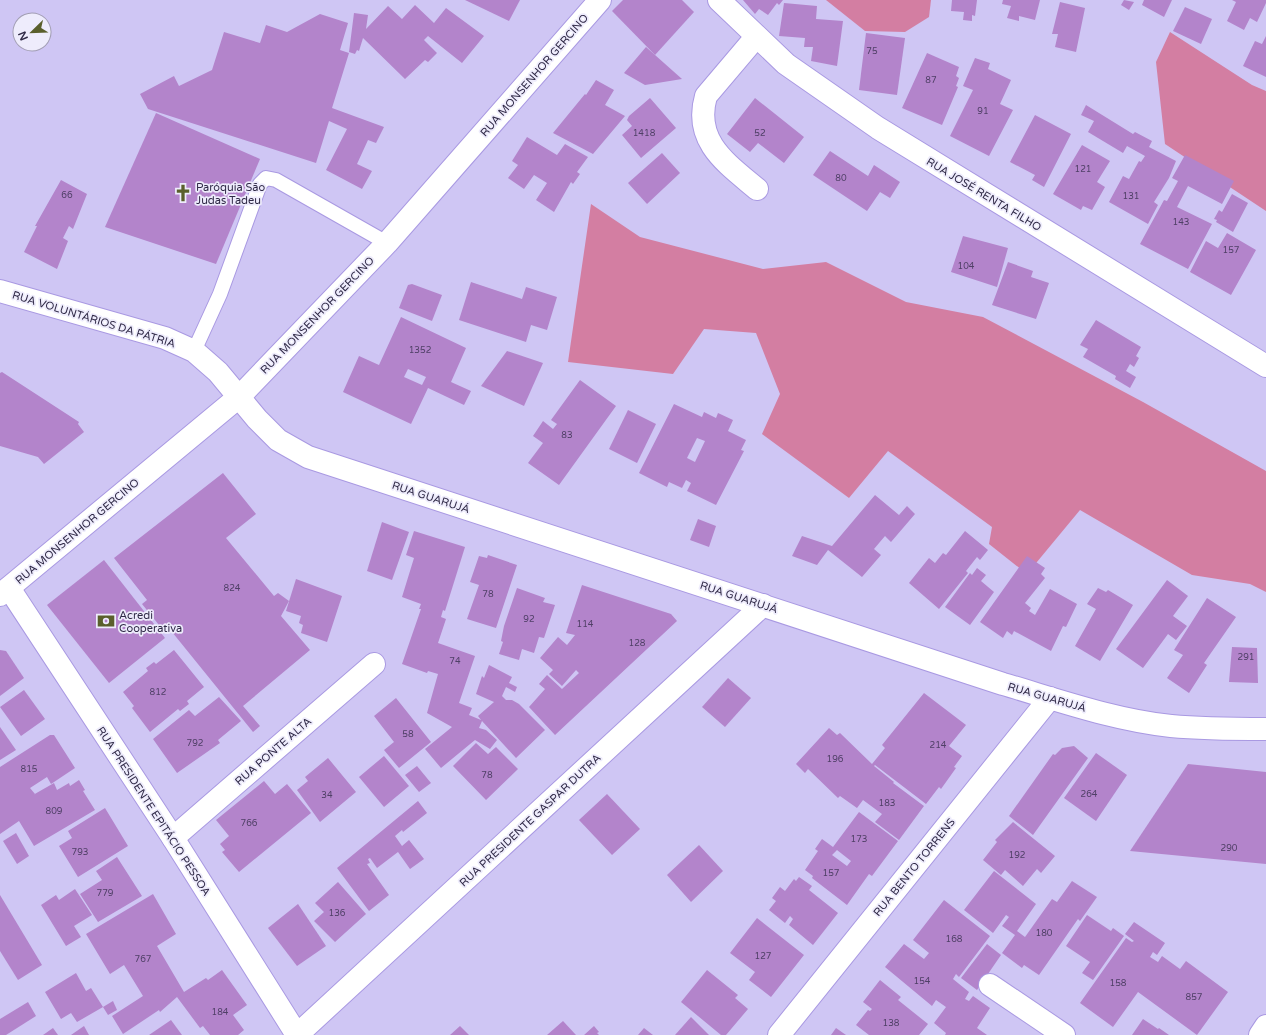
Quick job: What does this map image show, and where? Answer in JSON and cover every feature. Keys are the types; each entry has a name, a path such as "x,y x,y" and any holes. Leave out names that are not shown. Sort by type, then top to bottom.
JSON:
{"street":[{"name":"RUA MONSENHOR GERCINO","path":"4,591 240,396 387,243 600,0"},
{"name":"RUA JOSÉ RENTA FILHO","path":"719,0 786,64 878,128 1266,366"},
{"path":"756,37 706,96 702,121 712,148 724,162 757,188"},
{"name":"RUA VOLUNTÁRIOS DA PÁTRIA","path":"0,291 165,338 194,351 218,372 240,396"},
{"name":"RUA GUARUJÁ","path":"240,396 257,419 278,440 308,457 763,604 1003,684 1108,714 1170,726 1266,729"},
{"name":"RUA PRESIDENTE EPITÁCIO PESSOA","path":"4,591 173,838 297,1035"},
{"name":"RUA PRESIDENTE GASPAR DUTRA","path":"297,1035 763,604"},
{"name":"RUA PONTE ALTA","path":"173,838 374,664"},
{"name":"RUA BENTO TORRENS","path":"779,1035 1050,698"},
{"path":"990,985 1064,1035"},
{"path":"1260,1035 1266,1026"}],"lane":[{"path":"194,351 220,294 260,184 266,178 276,180 387,243"}],"shaded area":[{"path":"826,0 931,0 929,17 905,32 865,31"},
{"path":"1170,32 1252,85 1266,91 1266,211 1165,144 1156,62"},
{"path":"591,204 640,237 763,269 826,262 906,302 983,317 1143,402 1266,471 1266,592 1250,584 1192,575 1080,510 1027,574 989,544 992,527 888,451 849,498 762,434 780,394 756,333 704,329 673,374 568,362"}],"building":[{"path":"465,0 520,0 509,21"},
{"path":"623,0 682,0 694,12 655,55 612,11"},
{"path":"743,0 783,0 779,5 777,3 768,15 759,9 755,14"},
{"path":"952,0 977,0 975,16 972,15 972,21 963,20 964,12 951,11"},
{"path":"1003,0 1040,0 1035,20 1019,16 1019,21 1007,18 1011,6 1002,4"},
{"path":"1124,0 1134,2 1129,10 1121,5"},
{"path":"1144,0 1172,0 1164,17 1142,5"},
{"path":"1232,0 1266,0 1266,3 1257,22 1250,18 1244,30 1227,21 1236,2"},
{"path":"1060,2 1085,8 1076,52 1055,47 1058,34 1052,34"},
{"path":"784,3 817,6 816,19 843,21 837,66 811,61 813,47 804,47 805,38 779,36"},
{"path":"415,5 434,23 446,8 484,36 462,63 428,36 424,40 437,53 428,62 425,60 405,79 363,38 359,51 357,50 355,54 349,52 354,13 368,15 366,29 388,6 402,19"},
{"path":"1185,7 1212,19 1201,44 1173,31"},
{"path":"320,14 348,23 340,50 349,53 332,108 384,127 376,143 368,140 357,164 372,171 362,189 326,170 347,129 329,121 316,163 148,109 140,94 174,76 179,86 212,70 224,32 260,43 266,25 287,32"},
{"path":"866,33 905,38 897,95 859,90"},
{"path":"1266,36 1266,77 1243,66 1255,41 1262,44"},
{"path":"646,47 682,79 645,85 624,73"},
{"path":"927,53 959,67 956,76 959,78 956,86 958,87 942,125 902,108"},
{"path":"975,58 990,63 988,69 1011,80 1000,104 1013,110 989,156 950,136 973,90 963,86"},
{"path":"596,80 614,90 605,105 625,116 593,154 553,133 585,94 586,95"},
{"path":"650,98 676,128 641,158 622,135 632,126 627,120 629,116"},
{"path":"755,98 804,137 784,163 758,143 750,152 727,134"},
{"path":"1086,105 1133,134 1135,132 1152,141 1149,147 1176,161 1169,178 1154,202 1158,205 1148,224 1109,202 1123,176 1129,179 1139,161 1141,162 1145,156 1127,146 1123,153 1088,132 1094,121 1081,115"},
{"name":"Paróquia São Judas Tadeu","path":"156,113 260,159 216,264 105,227"},
{"path":"1035,115 1071,134 1044,187 1032,180 1035,175 1010,162"},
{"path":"527,137 557,155 565,144 588,157 577,172 580,174 573,184 571,182 554,212 536,200 547,183 534,175 524,189 508,178 518,165 512,161"},
{"path":"1082,145 1110,161 1097,182 1105,187 1092,210 1083,206 1081,210 1053,194"},
{"path":"830,151 868,176 874,165 900,182 890,198 880,192 867,211 813,175"},
{"path":"662,153 680,173 647,204 628,183"},
{"path":"1185,155 1234,181 1222,204 1188,186 1177,207 1212,224 1188,269 1140,244 1164,200 1167,201 1178,181 1172,178"},
{"path":"61,180 87,194 73,229 69,226 63,238 68,241 57,269 24,252 37,226 35,226"},
{"path":"1232,194 1248,203 1233,232 1216,222 1217,220 1214,219 1219,210 1222,212"},
{"path":"1227,233 1256,250 1231,295 1190,272 1206,241 1218,248"},
{"path":"963,236 1008,248 997,287 951,272"},
{"path":"1008,262 1033,271 1031,277 1049,283 1036,319 992,305"},
{"path":"471,282 522,299 526,287 557,297 547,330 531,325 526,342 459,320"},
{"path":"412,284 442,295 432,321 399,308 408,285"},
{"path":"401,317 466,348 451,382 471,391 464,405 428,388 411,424 343,392 359,356 379,365","holes":["408,369 426,377 422,385 404,377"]},
{"path":"1096,320 1141,347 1136,356 1139,358 1134,367 1130,364 1126,371 1136,377 1130,388 1115,379 1116,376 1083,357 1088,349 1080,345"},
{"path":"507,351 543,363 524,406 481,386"},
{"path":"2,372 79,422 78,424 84,432 44,464 38,457 0,446 0,373"},
{"path":"580,380 616,406 559,485 528,463 543,443 533,436 543,421 553,429 557,424 551,420"},
{"path":"674,404 702,417 704,412 716,418 718,413 733,420 728,431 746,440 741,450 744,451 716,505 687,491 691,483 686,480 682,488 669,482 667,487 639,473","holes":["697,438 705,441 695,462 687,458"]},
{"path":"628,410 656,424 637,463 609,449"},
{"path":"223,473 256,514 226,538 274,596 278,593 289,601 281,616 310,650 243,706 260,726 253,732 168,627 163,630 142,604 147,600 114,558"},
{"path":"875,495 899,515 907,506 915,514 891,542 885,536 874,549 881,555 862,577 828,550 817,565 792,556 802,536 832,546"},
{"path":"698,519 716,526 709,547 690,540"},
{"path":"382,522 409,532 392,580 367,571"},
{"path":"414,531 465,547 445,611 443,610 441,617 446,619 438,643 475,656 459,703 472,708 469,715 481,720 478,716 494,702 476,694 482,676 484,678 489,665 512,677 509,683 517,687 515,692 506,687 502,696 506,700 512,700 519,704 545,730 516,758 482,721 479,728 486,730 497,740 490,749 475,740 441,768 425,749 452,727 427,713 438,674 428,671 427,673 402,664 421,609 419,609 421,604 402,597 414,558 406,555"},
{"path":"965,531 988,550 980,560 977,557 966,571 968,573 939,609 909,583 929,558 935,563 943,553 946,555"},
{"path":"488,555 517,565 496,628 467,619 479,585 470,582 479,556 487,558"},
{"path":"1027,556 1045,568 1041,574 1045,578 1025,603 1031,608 1029,611 1035,615 1050,589 1077,604 1066,627 1063,626 1051,651 1014,631 1012,635 1007,631 1003,638 980,622"},
{"name":"Acredi Cooperativa","path":"104,560 165,638 109,683 47,605"},
{"path":"977,568 986,575 981,581 994,592 970,625 945,607 970,573 972,575"},
{"path":"296,579 342,596 327,642 301,633 303,625 299,623 301,616 286,611"},
{"path":"1167,580 1188,596 1173,616 1187,626 1176,640 1168,634 1143,668 1116,649"},
{"path":"582,585 671,614 677,621 555,735 529,707 545,689 539,684 547,675 562,689 579,673 576,670 562,686 549,674 553,670 540,658 558,637 567,645 575,635 566,633"},
{"path":"517,588 545,598 543,602 555,605 544,638 539,637 534,653 522,649 519,660 499,654 503,642 501,641 504,626"},
{"path":"1098,588 1106,592 1108,590 1133,605 1100,661 1075,646 1096,609 1087,604"},
{"path":"1207,598 1236,617 1204,663 1207,665 1189,693 1167,678 1183,655 1174,650"},
{"path":"1232,647 1257,648 1258,683 1229,682"},
{"path":"0,650 6,651 24,678 0,696"},
{"path":"174,650 204,687 187,701 189,704 180,711 178,709 150,732 132,708 134,706 123,692 148,671 146,668 154,662 156,664"},
{"path":"728,678 751,698 725,727 702,707"},
{"path":"24,690 45,719 21,736 0,707"},
{"path":"924,693 966,725 949,746 962,756 954,767 956,768 941,789 939,787 926,804 875,765 874,766 894,782 893,783 924,806 899,840 875,822 882,814 863,800 857,808 840,796 838,798 808,769 805,773 796,764 829,728 837,735 840,733 872,764 885,748 882,745"},
{"path":"219,697 241,721 218,740 220,743 177,773 153,739 189,710 195,716"},
{"path":"396,698 431,742 399,768 384,750 394,742 374,716"},
{"path":"0,727 16,750 0,760"},
{"path":"50,735 54,735 75,768 51,784 47,777 30,788 35,794 54,783 57,790 69,783 70,786 79,780 85,790 83,791 95,810 34,846 19,821 0,834 0,767"},
{"path":"476,743 488,754 496,747 518,769 486,800 453,766"},
{"path":"1074,746 1088,758 1033,835 1009,816 1053,754 1055,755 1062,748"},
{"path":"1096,753 1127,775 1096,821 1064,798"},
{"path":"384,756 409,786 384,807 359,777"},
{"path":"328,758 356,792 320,822 297,790 308,781 305,777"},
{"path":"1188,764 1266,772 1266,864 1130,851"},
{"path":"417,766 431,783 419,792 405,775"},
{"path":"264,781 275,794 287,784 311,813 239,872 222,852 225,850 220,844 229,836 216,820"},
{"path":"607,794 640,829 612,855 579,820"},
{"path":"418,801 427,813 403,832 402,830 395,836 402,846 409,840 424,859 410,869 398,852 377,868 370,858 368,859 370,863 367,864 389,895 369,911 337,868"},
{"path":"105,808 128,846 78,877 59,846 72,838 68,831"},
{"path":"859,812 898,841 872,876 869,874 847,905 812,878 813,876 805,870 818,851 815,849 822,839 833,847","holes":["837,850 851,861 847,866 832,855"]},
{"path":"1013,822 1055,856 1041,873 1037,869 1023,886 1005,870 1001,875 983,860 997,842 995,840"},
{"path":"16,833 29,856 17,864 3,841"},
{"path":"699,845 723,871 691,902 667,875"},
{"path":"117,857 142,896 98,922 80,894 102,880 96,871"},
{"path":"994,871 1036,904 1017,931 1025,937 1052,899 1057,902 1072,881 1097,897 1080,921 1078,919 1039,975 1024,965 1022,968 1002,953 1015,935 1002,926 1009,917 1006,915 993,933 964,910"},
{"path":"799,877 812,886 809,890 838,913 813,945 789,925 793,919 790,916 785,923 769,910 776,901 772,898 780,887 785,891 794,879 796,881"},
{"path":"338,882 366,914 335,942 314,921 324,912 315,903"},
{"path":"75,889 92,915 74,926 81,937 66,946 41,905 56,895 59,900"},
{"path":"153,894 176,934 157,946 184,992 206,978 208,980 222,970 247,1005 233,1015 244,1030 238,1035 210,1035 203,1026 200,1028 177,997 160,1012 159,1010 123,1034 112,1016 143,996 124,965 110,974 86,934"},
{"path":"0,895 42,965 18,980 0,951"},
{"path":"944,900 990,936 959,977 956,974 953,979 969,992 965,999 969,1001 973,996 990,1008 977,1028 987,1035 945,1035 946,1033 934,1023 946,1007 936,1000 932,1006 885,967 904,944 924,959 929,953 913,940"},
{"path":"298,904 326,946 297,966 268,928"},
{"path":"1087,915 1111,931 1113,928 1124,936 1093,980 1082,973 1090,962 1066,946"},
{"path":"757,918 804,955 771,997 749,980 755,972 730,953"},
{"path":"1134,922 1165,943 1157,955 1153,952 1150,957 1158,962 1162,956 1180,969 1186,961 1228,992 1197,1035 1138,992 1113,1027 1080,1003 1126,938 1132,942 1134,941 1125,934"},
{"path":"987,944 1001,955 977,990 961,978"},
{"path":"707,970 738,995 735,998 748,1009 726,1035 721,1035 681,1002"},
{"path":"76,973 86,991 91,988 103,1007 77,1022 71,1013 61,1019 45,992"},
{"path":"880,980 901,997 898,1000 928,1024 919,1035 869,1035 856,1025 868,1010 870,1011 872,1009 863,1002"},
{"path":"113,1001 117,1010 108,1015 103,1007"},
{"path":"28,1002 36,1016 6,1035 0,1035 0,1019"},
{"path":"691,1017 709,1035 675,1035"},
{"path":"1143,1019 1158,1029 1159,1028 1169,1035 1132,1035"},
{"path":"171,1020 182,1035 149,1035"},
{"path":"563,1021 576,1035 547,1035"},
{"path":"84,1026 89,1035 71,1035"},
{"path":"460,1026 469,1035 450,1035"},
{"path":"594,1026 599,1032 597,1033 599,1035 584,1035"},
{"path":"53,1028 58,1035 43,1035"},
{"path":"644,1028 653,1035 638,1035"},
{"path":"836,1028 846,1035 831,1035"}],"place":[{"name":"Paróquia São Judas Tadeu","path":"183,193"},
{"name":"Acredi Cooperativa","path":"106,621"}]}
